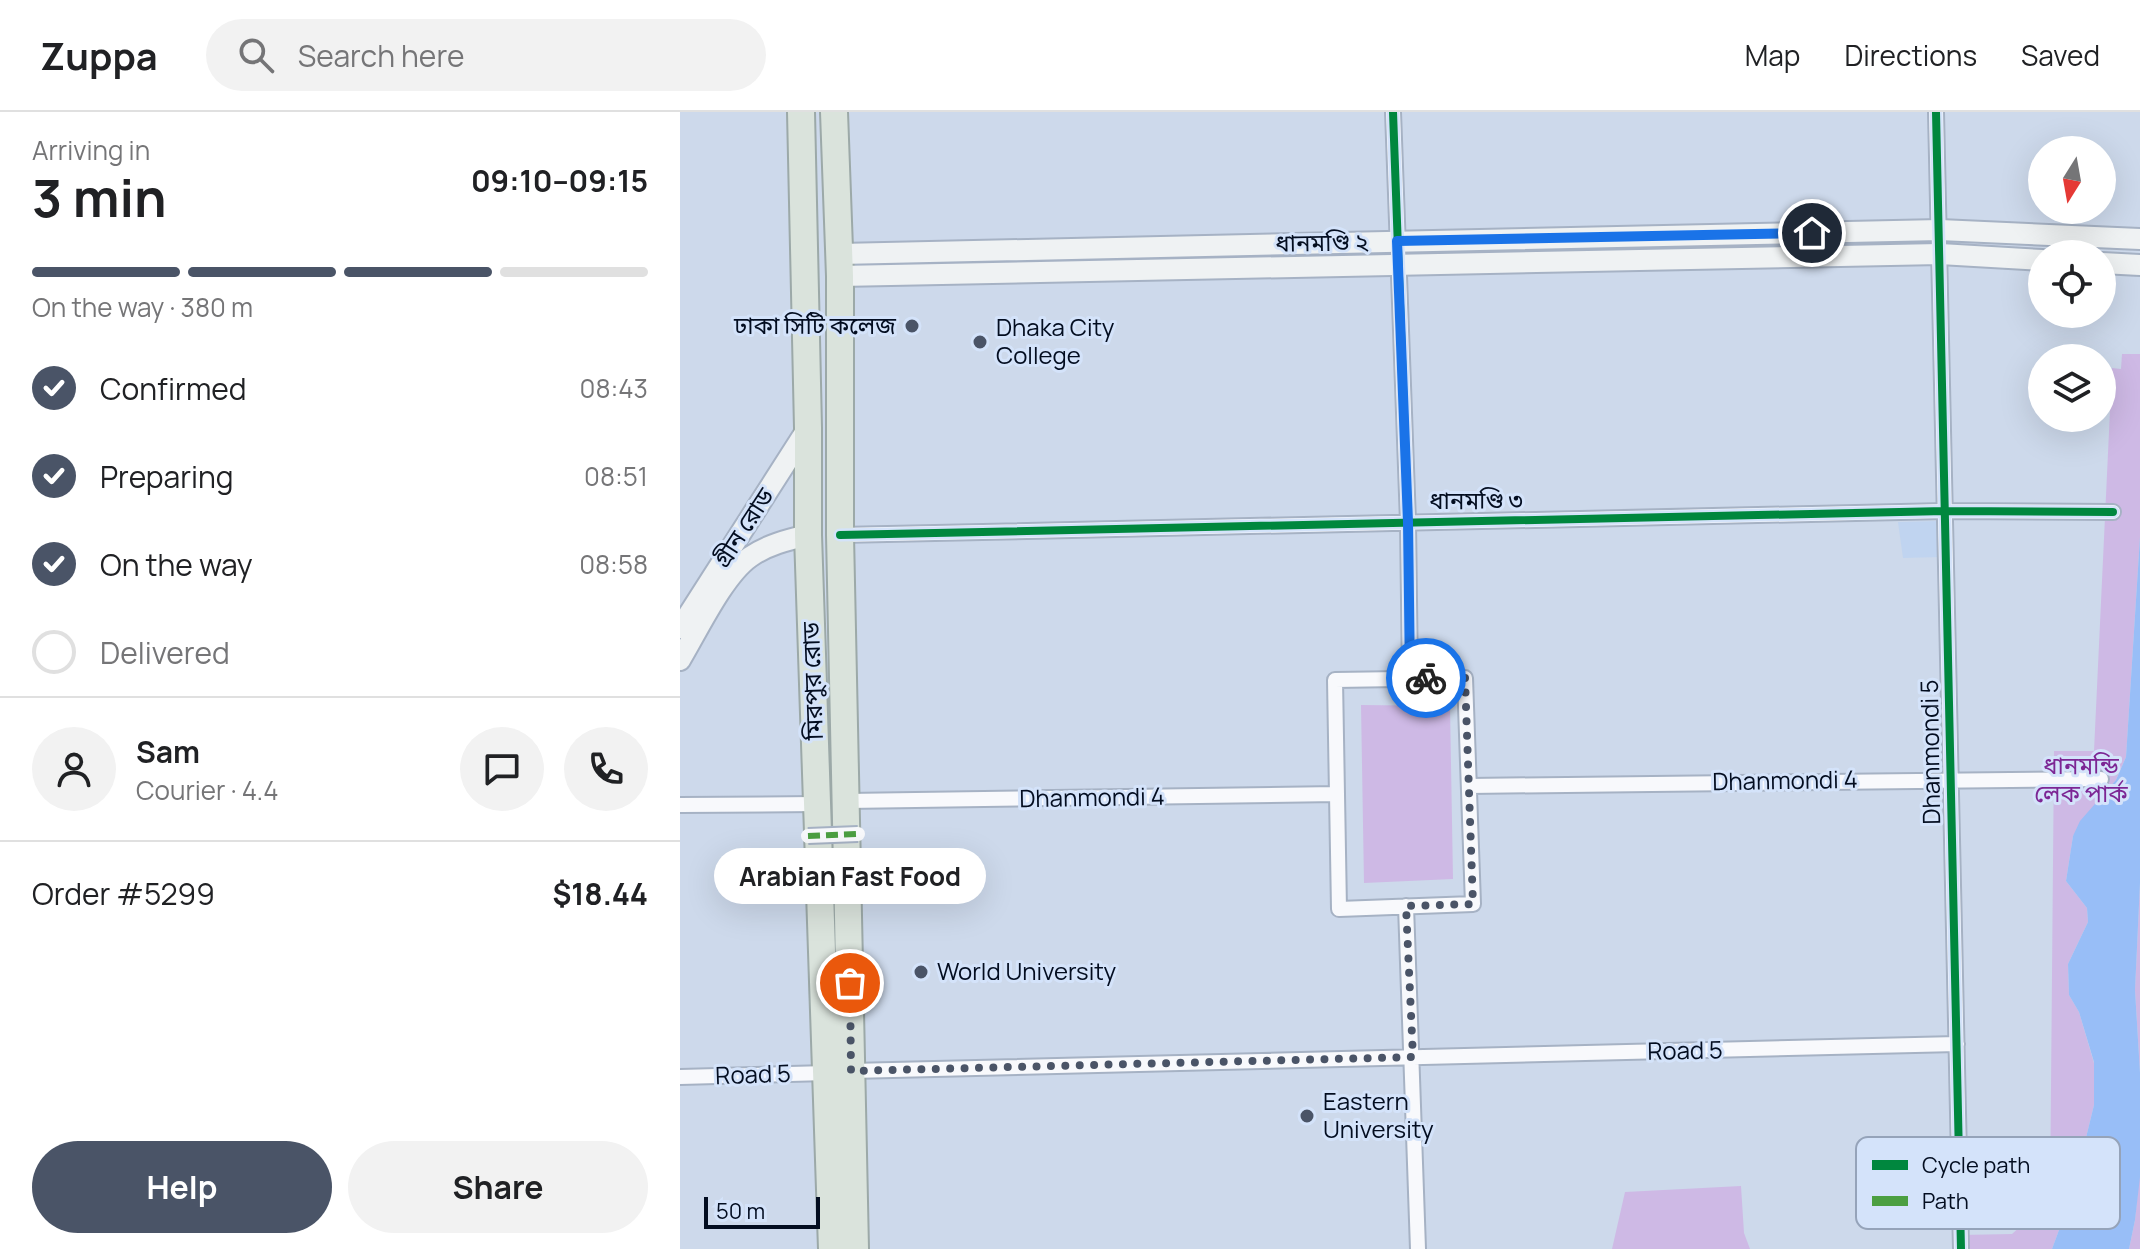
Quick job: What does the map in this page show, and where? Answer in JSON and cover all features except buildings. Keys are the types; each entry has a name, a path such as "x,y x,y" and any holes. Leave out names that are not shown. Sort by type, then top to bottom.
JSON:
{"highway":[{"path":"792,112 796,246 804,274"},
{"name":"মিরপুর রোড","path":"801,112 808,535 817,804 813,836 855,1249"},
{"name":"মিরপুর রোড","path":"832,1249 853,835 847,801 840,535 840,265 834,112"},
{"path":"808,535 840,535"}],"main road":[{"name":"ধানমণ্ডি ২","path":"840,265 1397,241 1940,230 2140,239"},
{"name":"ধানমণ্ডি ২","path":"840,265 1398,265 1940,254 2028,259"},
{"path":"2116,264 2140,265"},
{"name":"গ্রীন রোড","path":"680,628 808,428"},
{"name":"গ্রীন রোড","path":"680,660 731,577 747,559 776,544 808,535"}],"street":[{"path":"1393,112 1408,522 1410,678"},
{"path":"1936,112 1940,254"},
{"name":"Dhanmondi 5","path":"1940,254 1959,1137"},
{"name":"ধানমণ্ডি ৩","path":"840,535 1945,511 2113,512"},
{"path":"1410,678 1465,678 1473,904 1339,909 1335,680 1410,678"},
{"name":"Dhanmondi 4","path":"1469,786 2101,779"},
{"name":"Dhanmondi 4","path":"847,801 1337,794"},
{"path":"680,805 817,804"},
{"path":"813,836 853,835"},
{"path":"1406,906 1418,1249"},
{"name":"Road 5","path":"680,1077 1957,1044"},
{"name":"Dhanmondi 5","path":"1961,1229 1961,1249"}],"shaded area":[{"path":"1940,521 1941,557 1903,558 1898,522"}],"green space":[{"name":"ধানমন্ডি লেক পার্ক","path":"2122,354 2140,354 2140,537 2126,757 2116,780 2073,836 2066,881 2087,908 2088,922 2068,964 2069,995 2079,1012 2094,1063 2094,1105 2086,1137 2051,1137 2054,751 2094,751 2109,432 2116,432 2116,368 2121,369"},
{"path":"1361,705 1450,706 1453,879 1364,883"},
{"path":"2140,883 2140,1073 2135,990"},
{"path":"2140,1168 2140,1249 2129,1249 2135,1220"},
{"path":"1741,1186 1744,1233 1750,1249 1612,1249 1625,1192"},
{"name":"ধানমন্ডি লেক পার্ক","path":"2018,1229 2059,1229 2052,1249 1961,1249 1961,1235 2012,1234"}],"water":[{"path":"2140,537 2140,883 2135,990 2140,1073 2140,1177 2135,1220 2129,1249 2052,1249 2059,1229 2120,1229 2120,1137 2086,1137 2094,1105 2094,1062 2079,1012 2069,995 2068,964 2088,922 2087,908 2066,881 2073,836 2080,821 2116,780 2126,757"}],"marked path":[{"path":"808,836 858,834"}],"cycle path":[{"path":"1393,112 1408,522 1410,678"},
{"path":"1936,112 1959,1137"},
{"path":"840,535 1945,511 2113,512"},
{"path":"1961,1229 1961,1249"}],"way so far":[{"path":"850,983 851,1071 1413,1057 1406,906 1473,904 1465,678 1426,678"}],"place":[{"name":"ঢাকা সিটি কলেজ","path":"912,326"},
{"name":"Dhaka City College","path":"980,342"},
{"name":"World University","path":"921,972"},
{"name":"Arabian Fast Food","path":"850,983"},
{"name":"Eastern University","path":"1307,1116"}],"route":[{"path":"1426,678 1410,678 1408,522 1397,241 1812,233"}]}
